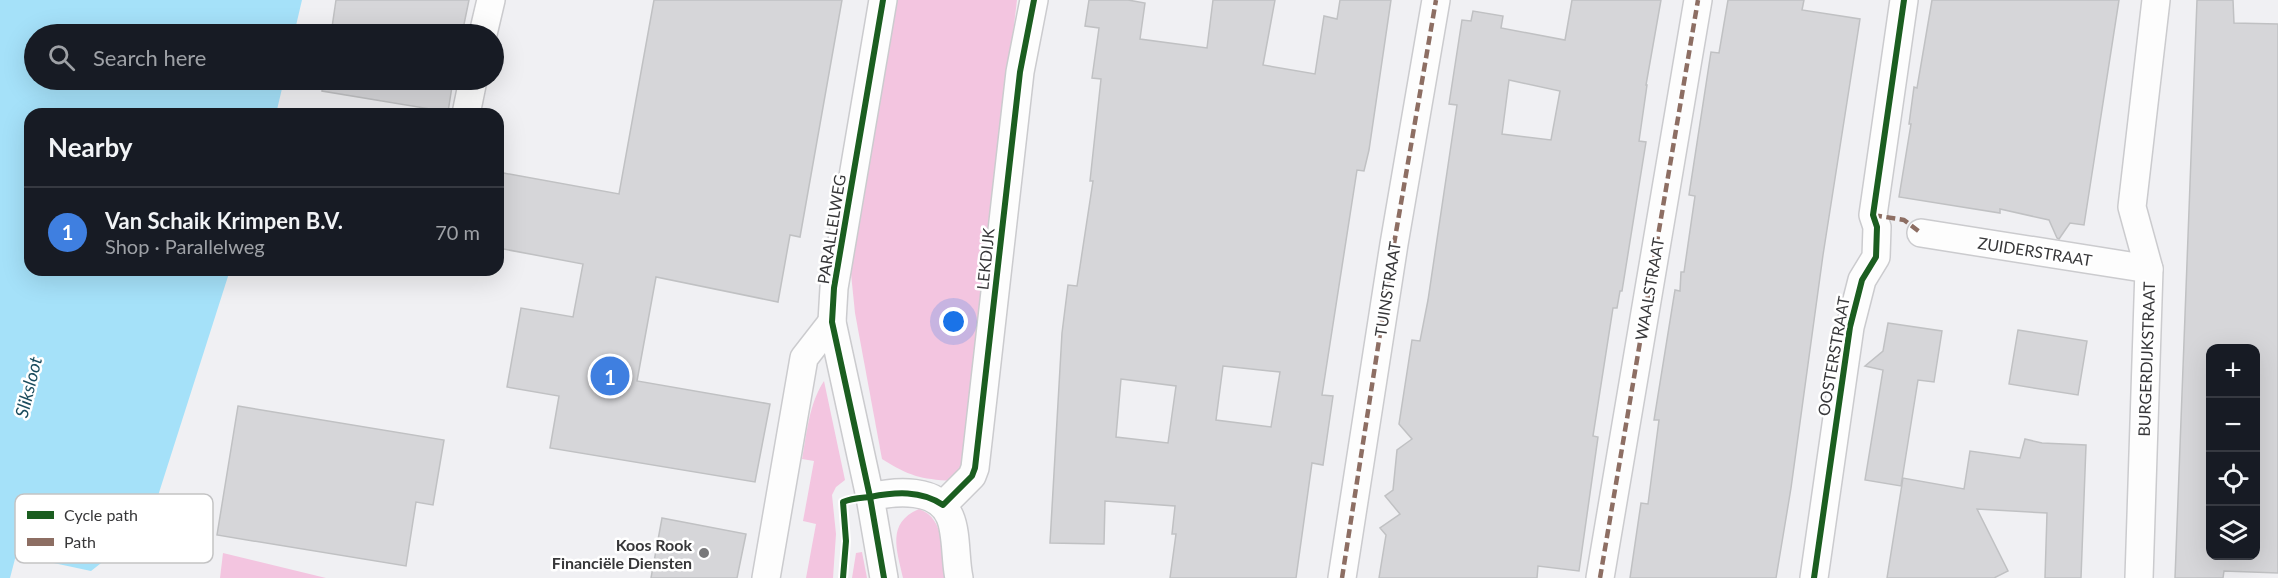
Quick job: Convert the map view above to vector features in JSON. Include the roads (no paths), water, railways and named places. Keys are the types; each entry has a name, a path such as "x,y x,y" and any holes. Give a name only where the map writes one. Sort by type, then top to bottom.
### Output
{"street":[{"path":"485,24 491,0"},
{"name":"PARALLELWEG","path":"883,0 834,288 832,322 870,497 884,578"},
{"name":"LEKDIJK","path":"943,505 972,476 975,468 1020,72 1034,0"},
{"name":"TUINSTRAAT","path":"1342,578 1394,244 1436,0"},
{"name":"WAALSTRAAT","path":"1600,578 1698,0"},
{"name":"OOSTERSTRAAT","path":"1814,578 1850,327 1862,280 1876,257 1877,227 1873,214 1904,0"},
{"name":"BURGERDIJKSTRAAT","path":"2139,578 2149,269 2132,207 2156,0"},
{"path":"467,108 471,90"},
{"name":"ZUIDERSTRAAT","path":"1921,233 2149,269"},
{"path":"766,578 804,358 832,322"},
{"path":"870,497 888,493 910,494 932,498 943,505 951,518 959,578"}],"water":[{"name":"Sliksloot","path":"0,0 302,0 296,24 24,24 24,90 282,90 277,108 24,108 24,276 228,276 159,494 15,494 15,559 10,578 0,578"},
{"path":"54,563 101,563 91,571"}],"place":[{"name":"Van Schaik Krimpen B.V.","path":"610,376"},
{"name":"Koos Rook Financiële Diensten","path":"704,553"}]}
